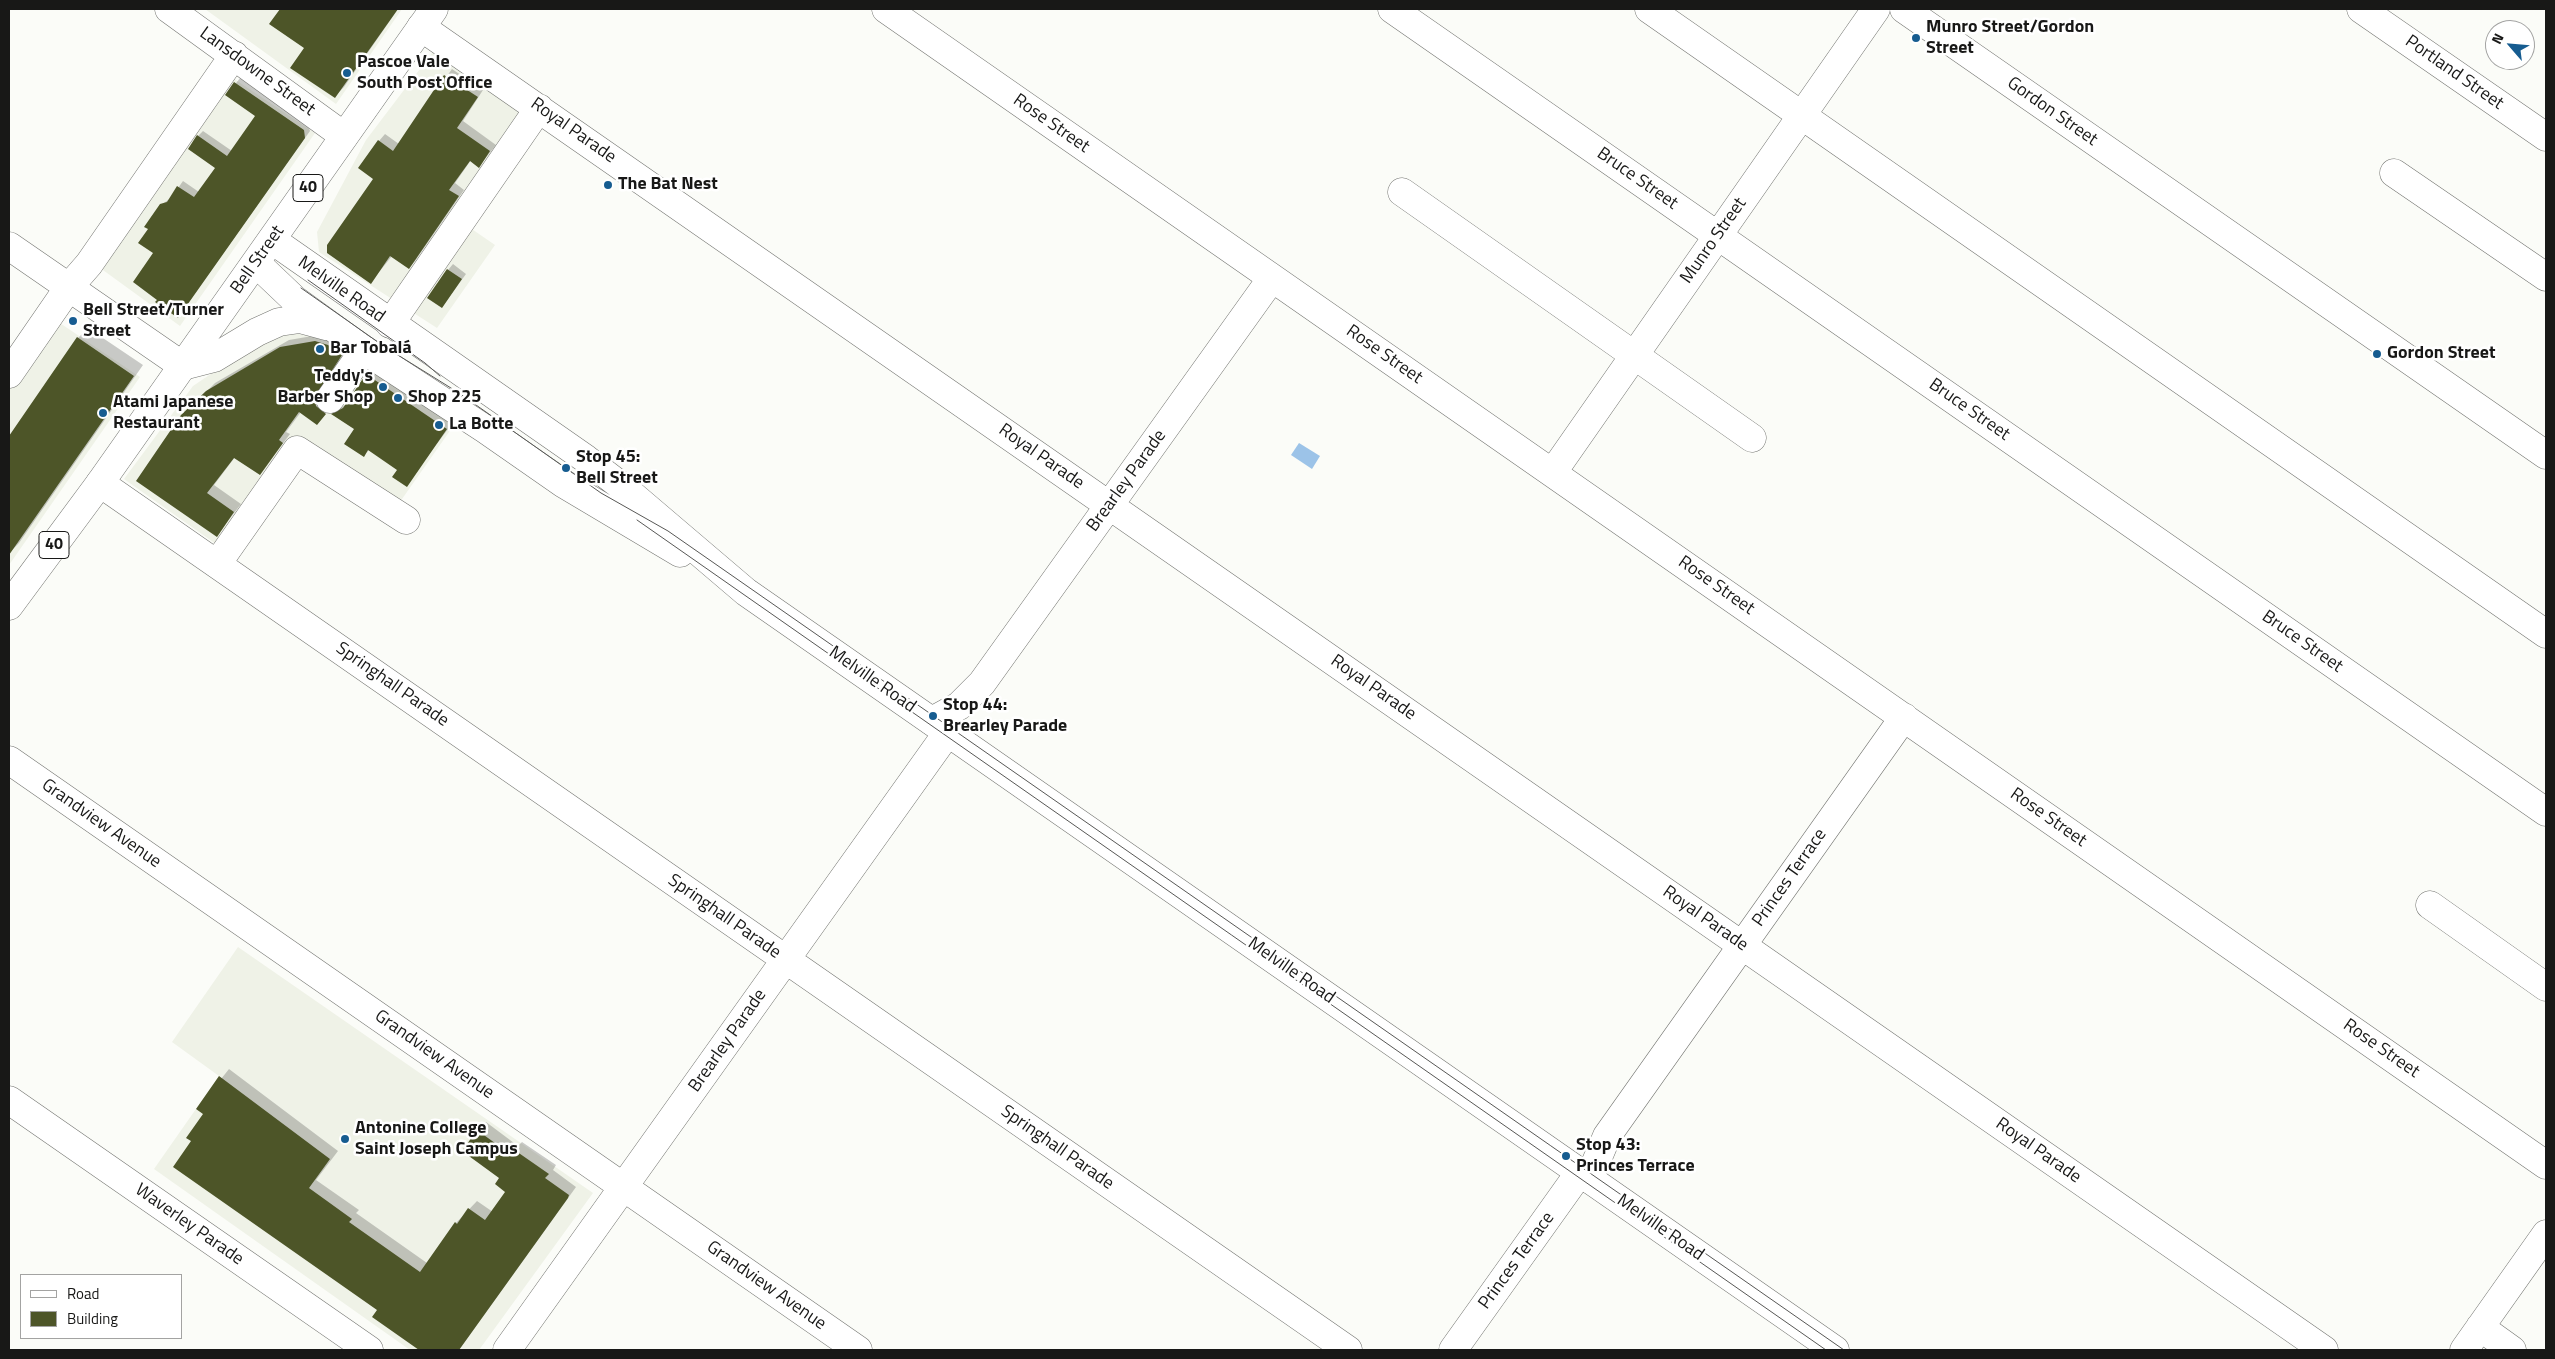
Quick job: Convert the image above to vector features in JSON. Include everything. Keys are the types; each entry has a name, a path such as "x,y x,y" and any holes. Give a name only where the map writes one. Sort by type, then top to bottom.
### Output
{"main road":[{"name":"Lansdowne Street","path":"169,9 273,82 284,93 344,136"},
{"name":"Rose Street","path":"886,9 2546,1164"},
{"name":"Bruce Street","path":"1392,9 2546,812"},
{"path":"1649,9 2546,634"},
{"name":"Munro Street","path":"1552,472 1876,9"},
{"name":"Gordon Street","path":"1904,9 2546,455"},
{"name":"Portland Street","path":"2361,9 2546,137"},
{"name":"Royal Parade","path":"427,18 538,108 1742,945 2316,1348"},
{"name":"Bell Street","path":"12,595 100,483 427,18"},
{"path":"9,374 69,287 90,264 234,54"},
{"path":"390,324 538,108"},
{"path":"2394,173 2546,277"},
{"path":"1402,192 1752,438"},
{"name":"Melville Road","path":"272,240 625,489 689,546 746,592"},
{"path":"9,246 183,366 214,358 257,332 279,322 300,319 335,330"},
{"name":"Melville Road","path":"256,263 296,300 364,350 485,429 564,484 746,592 1835,1350"},
{"name":"Brearley Parade","path":"508,1350 948,732 958,706 982,683 1272,278"},
{"path":"330,399 364,350"},
{"path":"217,564 297,450 406,520"},
{"name":"Springhall Parade","path":"100,483 1348,1350"},
{"name":"Princes Terrace","path":"1453,1350 1904,718"},
{"name":"Grandview Avenue","path":"9,760 858,1350"},
{"path":"2430,905 2546,987"},
{"name":"Waverley Parade","path":"9,1100 369,1350"},
{"path":"2464,1350 2546,1234"},
{"path":"2480,1328 2512,1350"}],"shaded area":[{"path":"205,9 402,9 336,104"},
{"path":"448,32 551,107 466,225 495,245 437,328 319,252 317,232 366,140"},
{"path":"218,68 315,133 180,326 85,257"},
{"path":"45,313 140,377 9,565 9,366"},
{"path":"275,331 322,337 454,425 395,509 306,446 230,554 124,479 193,386"},
{"name":"Antonine College Saint Joseph Campus","path":"238,947 593,1193 479,1350 410,1350 154,1169 219,1076 172,1042"}],"water":[{"path":"1299,443 1320,456 1312,469 1291,455"}],"building":[{"path":"280,9 398,9 335,98 290,68 304,48 269,24"},
{"path":"444,75 478,97 457,128 490,151 479,168 470,161 449,190 459,196 409,269 390,256 371,284 327,253 327,245 373,179 358,168 378,140 393,151"},
{"path":"234,82 304,130 305,138 178,318 155,302 157,300 133,282 153,253 138,243 148,229 144,227 160,204 167,202 177,186 194,197 215,168 188,149 197,135 227,156 255,116 225,95"},
{"path":"447,269 462,279 442,308 427,298"},
{"path":"77,337 134,376 9,555 9,436"},
{"path":"315,341 328,345 342,355 315,397 316,406 326,414 317,425 299,412 279,440 283,443 260,475 234,458 207,493 234,512 217,537 136,481 181,415 206,391 280,347"},
{"path":"366,374 447,429 407,487 392,477 397,470 368,450 364,457 344,444 354,429 331,414 343,408"},
{"path":"219,1076 330,1159 309,1188 352,1219 349,1222 420,1272 455,1222 457,1224 468,1208 485,1220 505,1192 495,1184 499,1178 462,1151 477,1130 510,1154 513,1149 549,1174 545,1178 569,1195 568,1198 459,1350 419,1350 372,1317 377,1310 173,1167 191,1141 186,1138 203,1114 196,1109"}],"tram line":[{"path":"308,280 425,363 440,376"},
{"path":"301,288 385,347 459,393 601,493 668,531 1844,1350"},
{"path":"637,520 1826,1350"}],"place":[{"name":"Munro Street/Gordon Street","path":"1916,38"},
{"name":"Pascoe Vale South Post Office","path":"347,73"},
{"name":"The Bat Nest","path":"608,185"},
{"name":"Bell Street/Turner Street","path":"73,321"},
{"name":"Bar Tobalá","path":"320,349"},
{"name":"Gordon Street","path":"2377,354"},
{"name":"Teddy's Barber Shop","path":"383,387"},
{"name":"Shop 225","path":"398,398"},
{"name":"Atami Japanese Restaurant","path":"103,413"},
{"name":"La Botte","path":"439,425"},
{"name":"Stop 45: Bell Street","path":"566,468"},
{"name":"Stop 44: Brearley Parade","path":"933,716"},
{"name":"Antonine College Saint Joseph Campus","path":"345,1139"},
{"name":"Stop 43: Princes Terrace","path":"1566,1156"}]}
